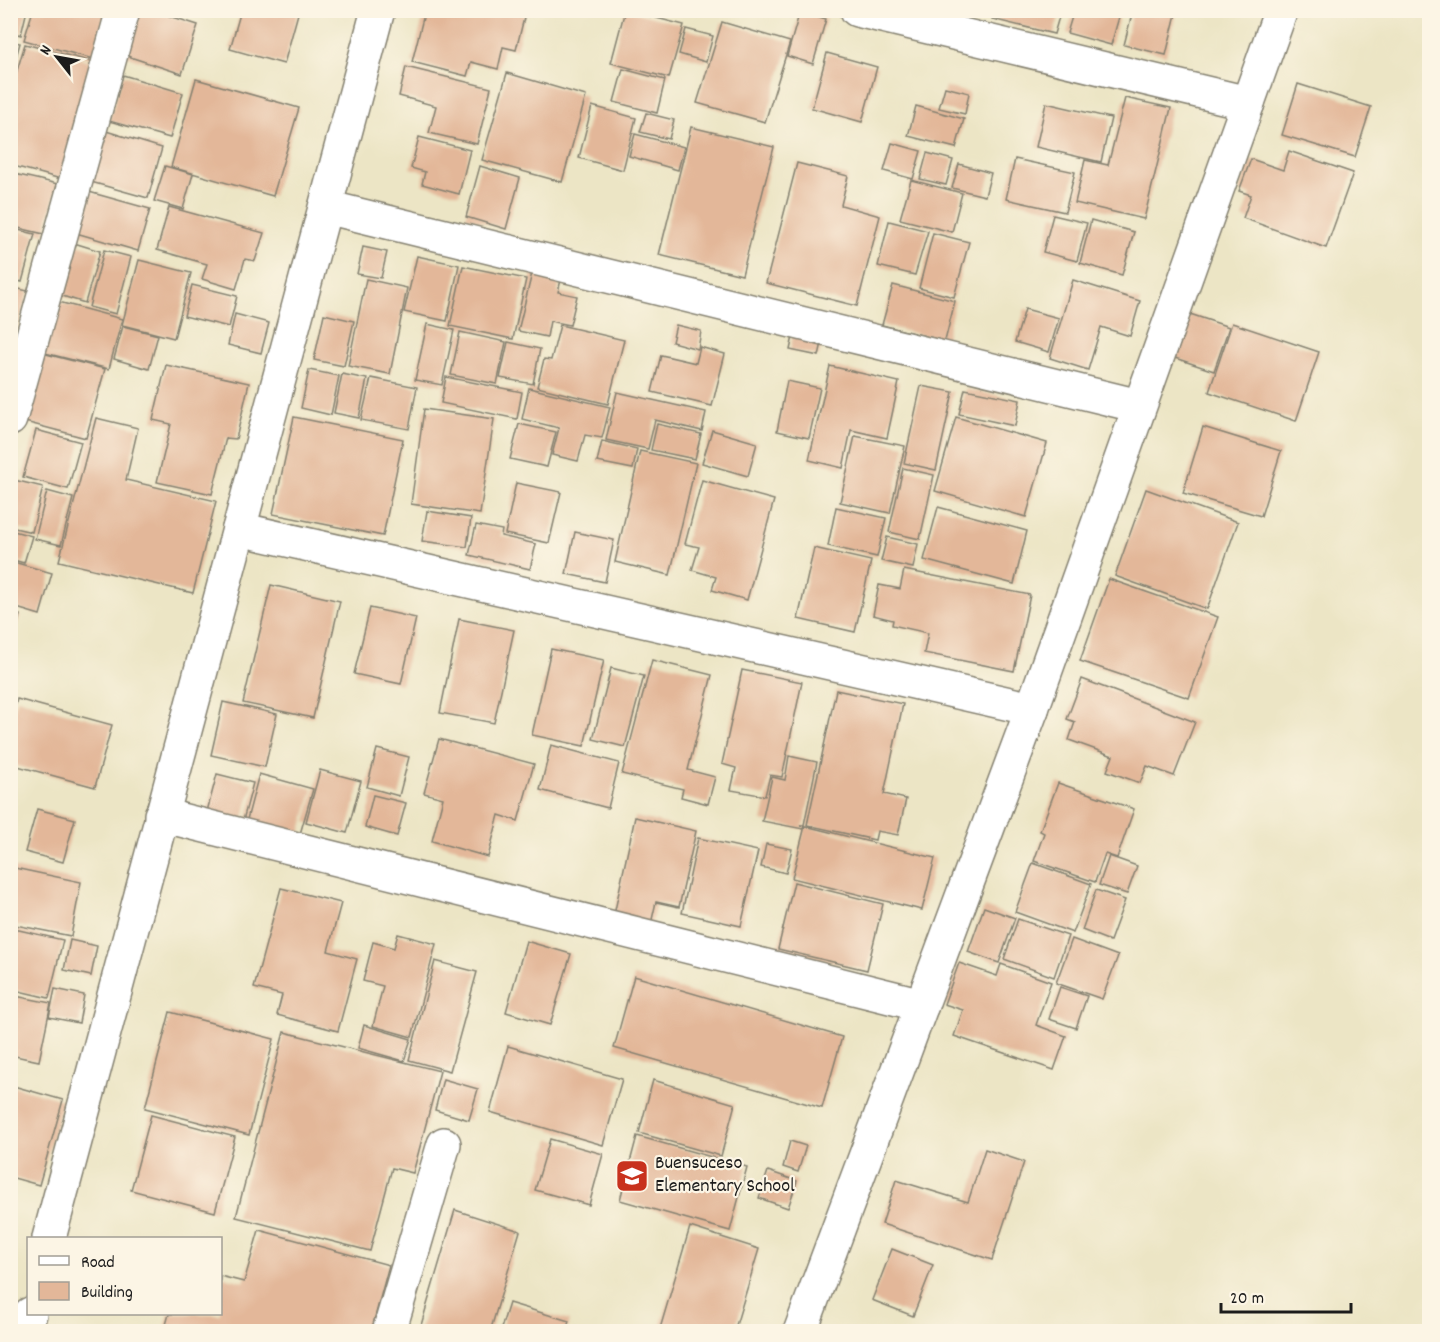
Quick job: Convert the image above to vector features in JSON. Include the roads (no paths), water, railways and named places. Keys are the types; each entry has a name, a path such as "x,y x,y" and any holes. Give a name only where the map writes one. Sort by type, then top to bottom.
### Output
{"street":[{"path":"10,419 123,10"},
{"path":"51,1237 161,815 378,10"},
{"path":"857,10 1248,103"},
{"path":"800,1332 1032,709 1281,10"},
{"path":"326,207 1139,406"},
{"path":"239,529 1032,709"},
{"path":"161,815 922,1005"},
{"path":"389,1332 444,1144"},
{"path":"25,1332 30,1315"}],"place":[{"name":"Buensuceso Elementary School","path":"632,1176"}]}
